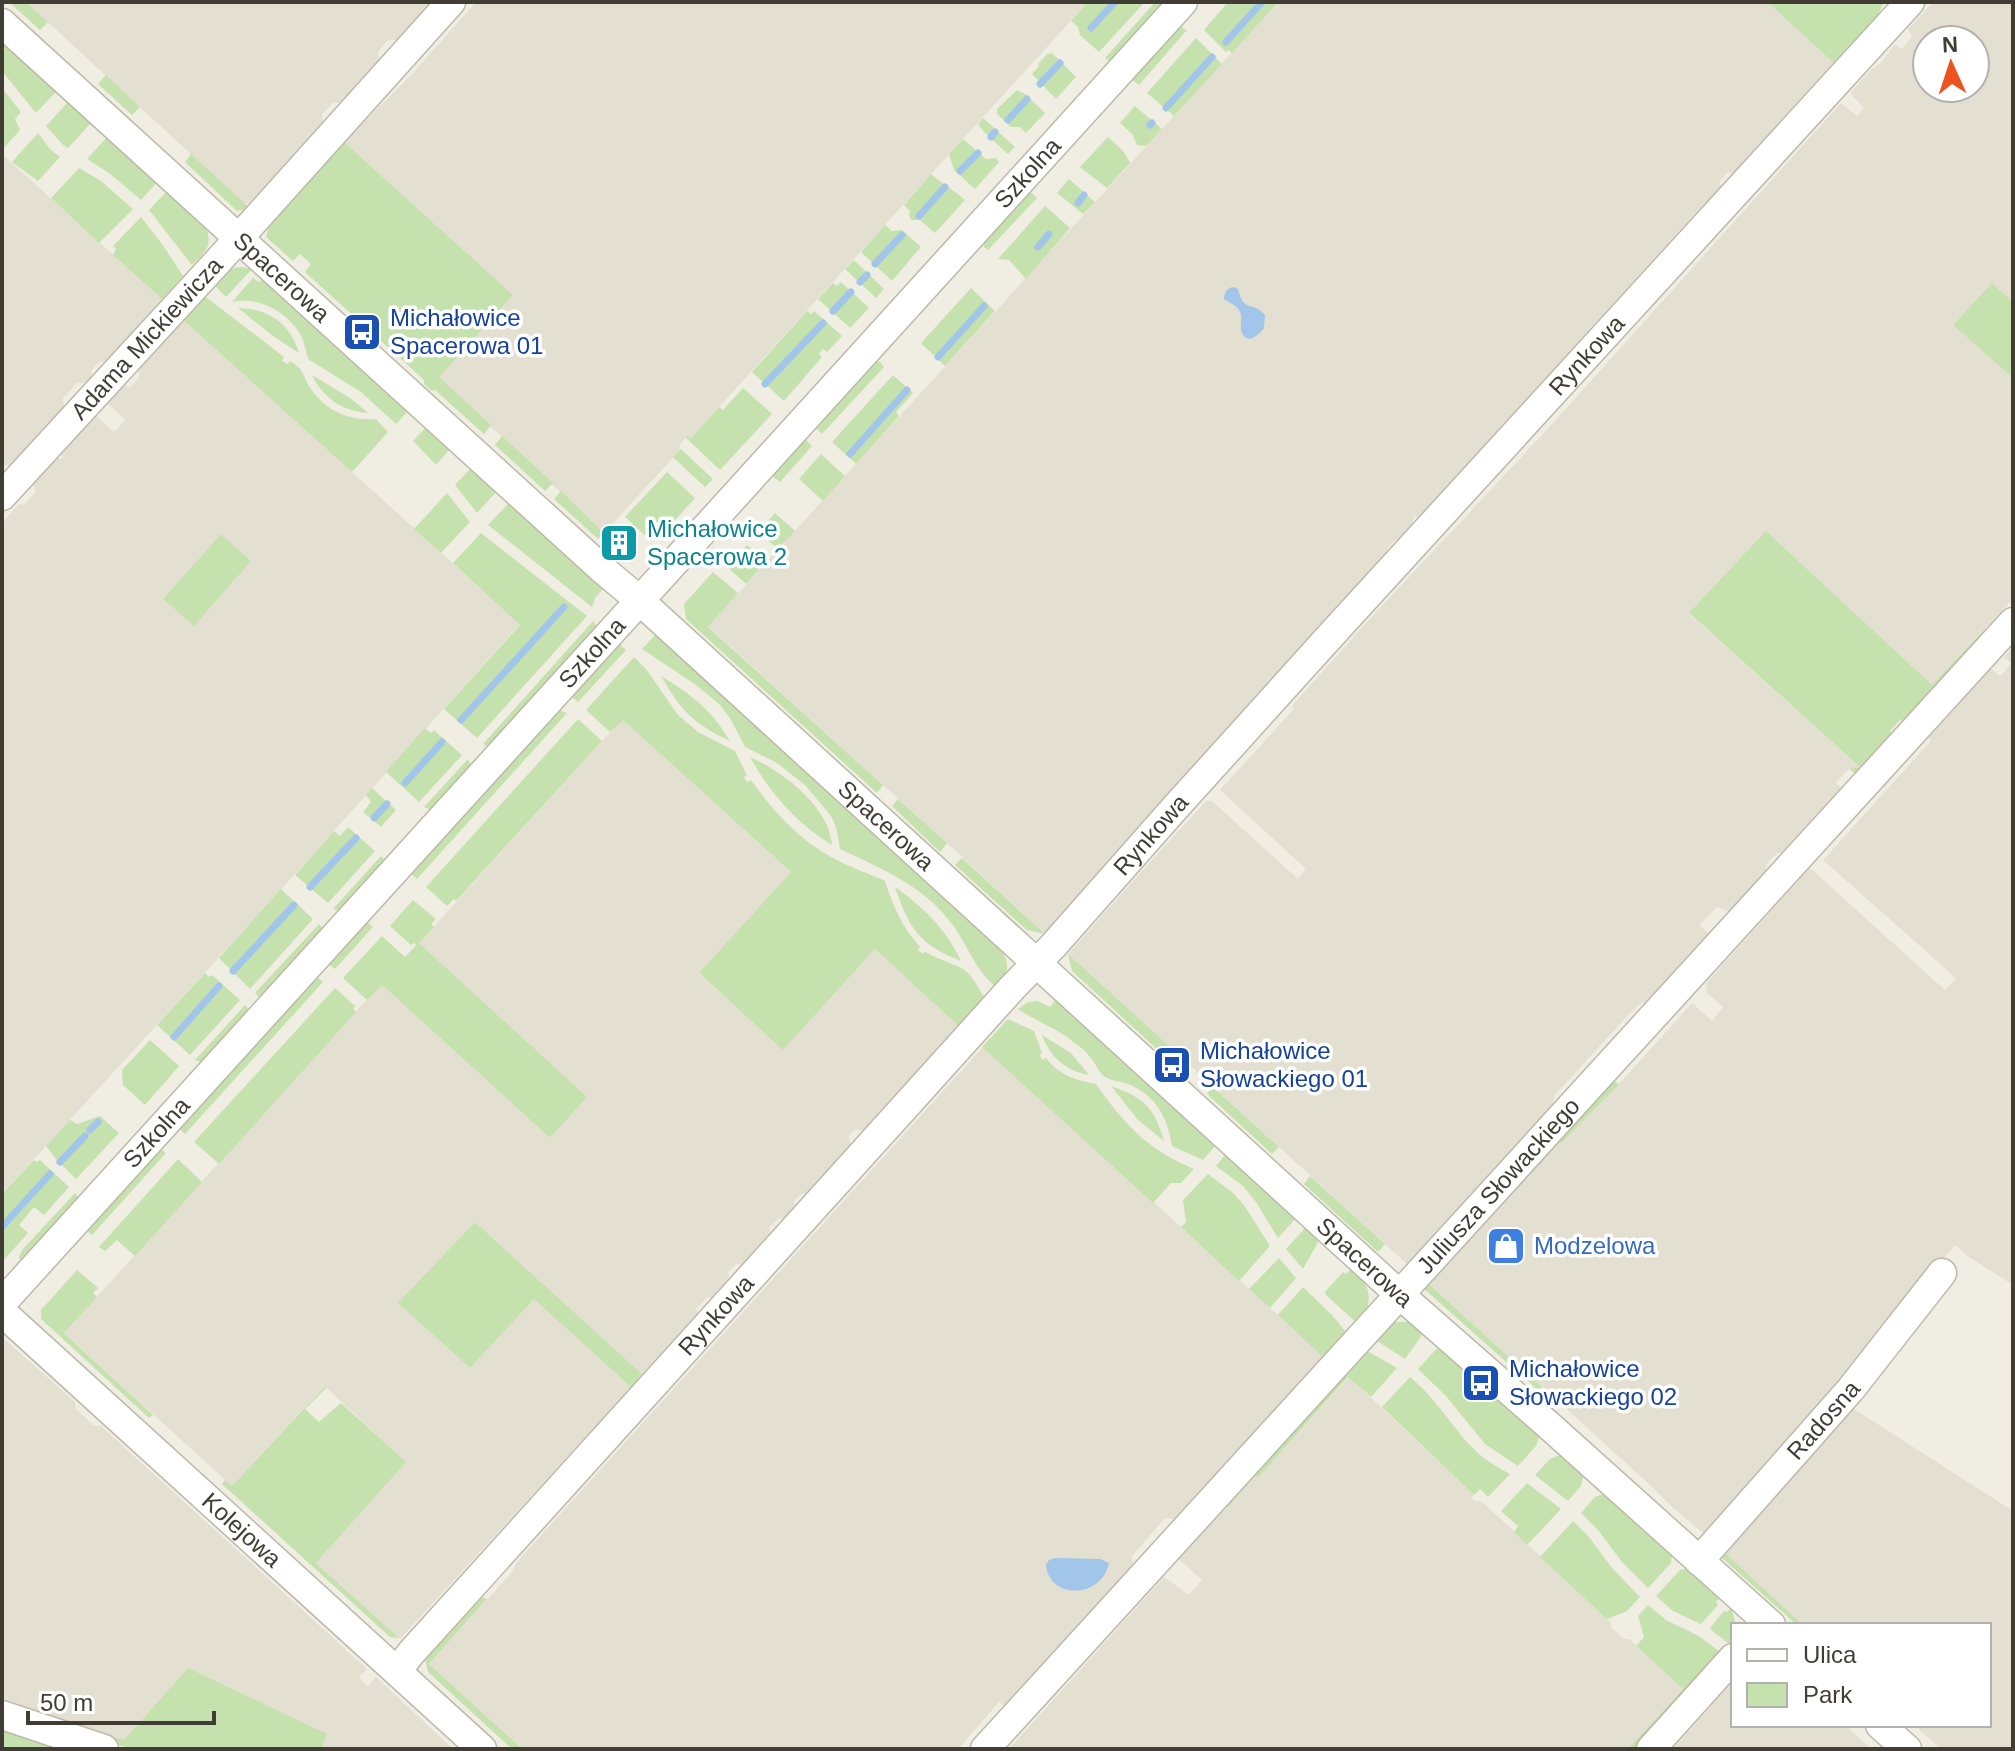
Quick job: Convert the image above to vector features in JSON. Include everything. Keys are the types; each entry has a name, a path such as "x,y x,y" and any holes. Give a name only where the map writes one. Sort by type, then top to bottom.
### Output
{"street":[{"name":"Adama Mickiewicza","path":"2,496 451,2"},
{"name":"Szkolna","path":"2,1303 1183,2"},
{"name":"Rynkowa","path":"397,1671 1322,644 1910,2"},
{"name":"Spacerowa","path":"2,23 1765,1623"},
{"name":"Juliusza Słowackiego","path":"985,1749 2013,622"},
{"name":"Radosna","path":"1699,1561 1851,1389 1942,1273"},
{"name":"Kolejowa","path":"2,1312 482,1749"},
{"path":"1651,1749 1731,1660"},
{"path":"2,1715 104,1749"},
{"path":"1882,1727 1907,1749"}],"shaded area":[{"path":"26,2 433,2 398,41 389,39 378,52 379,61 340,103 333,103 322,114 323,123 245,204"},
{"path":"476,2 1088,2 691,438 688,436 684,440 679,446 681,449 604,533 438,377 512,295 344,142 413,73"},
{"path":"1278,2 1767,2 1835,64 1735,175 1728,172 1719,182 1723,188 1699,209 1418,518 1414,516 1411,531 1402,541 1395,540 1387,549 1387,556 1045,934 708,626"},
{"path":"1933,2 2013,2 2013,302 1992,283 1954,325 2013,378 2013,601 1933,685 1689,614 1861,768 1849,769 1838,780 1836,783 1842,788 1784,854 1777,853 1766,864 1766,872 1730,912 1717,907 1699,925 1709,934 1648,1000 1629,1014 1555,1095 1552,1106 1407,1264 1068,954 1206,801 1212,801 1298,879 1306,869 1220,790 1367,622 1554,422 1841,103 1857,116 1864,108 1850,93 1880,64 1895,44 1902,49 1911,38 1911,104 1991,104 1991,24 1913,24"},
{"path":"2,154 162,299 106,361 99,362 86,383 77,383 63,398 64,407 12,465 2,468"},
{"path":"183,319 520,624 2,1194 2,523 19,504 24,505 35,492 32,484 57,457 63,457 60,453 95,415 114,432 125,420 107,402 123,385 130,388 139,377 139,367"},
{"path":"2013,647 2013,1285 1955,1245 1708,1537 1429,1284 1692,1003 1712,1021 1723,1007 1707,993 1706,983 1810,868 1945,990 1950,985 1956,978 1823,860 1931,741 1929,737 1991,669 2000,676 2005,671 2011,663 2004,657"},
{"path":"622,719 791,872 699,974 783,1049 875,949 960,1026 864,1131 855,1129 848,1137 851,1145 806,1194 801,1194 793,1202 796,1206 784,1219 779,1218 769,1228 770,1234 742,1265 736,1264 712,1298 707,1297 696,1309 698,1313 642,1374 475,1222 399,1303 470,1368 534,1298 631,1387 400,1639 316,1563 405,1462 328,1389 324,1386 232,1486 64,1333 381,984 550,1138 586,1097 419,943"},
{"path":"983,1047 1324,1357 1175,1519 1165,1518 1132,1556 1133,1565 1005,1706 999,1702 958,1749 520,1747 429,1664 512,1572 517,1562"},
{"path":"2,1337 75,1402 76,1409 94,1426 101,1426 367,1669 359,1678 368,1686 376,1677 453,1749 322,1749 327,1734 123,1740 2,1698"},
{"path":"1349,1377 1474,1495 1472,1498 1490,1509 1607,1619 1612,1628 1624,1639 1629,1639 1683,1689 1628,1749 1009,1749 1164,1577 1189,1595 1202,1580 1179,1559 1255,1476 1258,1478"},
{"path":"1851,1407 2013,1511 2013,1749 1941,1749 1916,1727 1991,1727 1991,1623 1801,1623 1721,1550 1823,1438 1838,1426 1839,1420"},
{"path":"1731,1684 1731,1727 1847,1727 1871,1749 1673,1749"}],"green space":[{"path":"9,2 26,2 48,22 40,30"},
{"path":"1088,2 1145,2 1099,52 1080,35 1078,27 1071,21"},
{"path":"1155,2 1163,2 1163,6 1113,61 1105,58"},
{"path":"1228,2 1278,2 1232,53 1226,52 1204,30"},
{"path":"1767,2 1883,4 1878,15 1835,64"},
{"path":"1179,26 1187,30 1139,85 1133,80 1134,76"},
{"path":"2,37 56,87 55,93 36,113 2,71"},
{"path":"1196,38 1222,64 1174,116 1147,93"},
{"path":"1052,53 1076,77 1056,99 1032,74 1047,54"},
{"path":"106,75 140,107 132,115 98,84"},
{"path":"2,88 21,112 15,119 20,130 2,150"},
{"path":"1017,90 1045,113 1026,133 1020,127 1011,127 997,114 997,109"},
{"path":"73,102 92,120 68,148 46,126 67,103"},
{"path":"1135,106 1162,129 1146,146 1137,145 1133,135 1120,123"},
{"path":"983,118 1015,147 1008,154 978,124"},
{"path":"38,133 60,157 38,181 12,162"},
{"path":"107,137 159,180 141,200 87,159"},
{"path":"1108,137 1124,152 1130,163 1107,188 1080,167"},
{"path":"963,139 986,159 996,158 999,162 975,189 954,170 949,154"},
{"path":"344,142 513,295 439,377 491,425 484,434 435,390 424,384 424,380 305,272 311,264 300,254 293,261 266,237 269,225"},
{"path":"191,154 250,208 237,211 185,162"},
{"path":"79,168 101,181 133,209 99,243 51,198"},
{"path":"931,174 965,200 935,233 920,220 911,220 910,211 904,205"},
{"path":"1069,179 1095,202 1083,214 1057,193"},
{"path":"169,189 204,223 207,231 207,247 192,265 149,210"},
{"path":"1028,192 1037,198 988,250 983,242"},
{"path":"1045,206 1070,228 1026,279 1009,260 998,259"},
{"path":"141,217 183,276 162,299 113,255 116,249 113,246"},
{"path":"885,225 892,231 902,230 921,247 892,281 861,252"},
{"path":"854,260 884,289 876,298 845,269"},
{"path":"242,267 252,269 226,297 211,282 225,271"},
{"path":"265,276 406,406 407,412 396,424 361,392 308,359 300,334 279,312 261,303 232,302 253,278 259,282"},
{"path":"841,282 869,308 850,328 818,299 833,283 837,286"},
{"path":"1992,283 2013,302 2013,378 1953,325"},
{"path":"971,288 995,311 945,366 921,343"},
{"path":"201,293 284,357 282,361 288,364 290,361 298,367 315,394 329,408 346,416 376,419 388,432 352,472 179,316"},
{"path":"238,308 259,311 277,320 290,334 299,353 273,336"},
{"path":"807,311 811,314 814,311 842,336 827,352 823,349 819,354 822,357 784,401 752,372"},
{"path":"875,361 884,367 822,434 817,429 818,425"},
{"path":"312,375 350,398 368,413 334,402"},
{"path":"893,375 913,393 896,412 899,416 856,464 832,442"},
{"path":"743,388 772,414 720,470 686,438 691,438 719,407 723,410"},
{"path":"425,428 430,428 450,446 436,465 413,441"},
{"path":"502,436 553,483 545,491 495,445"},
{"path":"806,440 812,446 780,482 773,477 774,472"},
{"path":"681,449 713,479 705,487 673,457"},
{"path":"821,454 845,476 823,501 799,479"},
{"path":"474,468 498,490 477,513 455,485"},
{"path":"667,472 695,498 668,528 656,529 648,538 625,517"},
{"path":"561,491 604,533 598,539 554,499"},
{"path":"447,493 470,522 441,553 414,529"},
{"path":"511,501 604,588 592,607 488,525"},
{"path":"775,513 795,531 778,549 759,532"},
{"path":"1766,531 1932,685 1984,630 1986,632 1909,722 1900,720 1890,731 1892,734 1856,774 1849,769 1860,767 1689,613"},
{"path":"481,533 587,616 477,738 444,709 520,625 453,563"},
{"path":"221,534 251,561 194,626 163,599"},
{"path":"747,545 766,562 746,584 727,567"},
{"path":"713,572 738,593 708,627 883,785 877,793 686,619 684,604"},
{"path":"593,621 597,627 490,745 483,744"},
{"path":"655,635 1001,949 1007,970 998,990 978,967 941,910 901,879 840,849 831,816 805,785 777,763 745,747 719,704 642,649"},
{"path":"617,642 626,650 578,702 571,693"},
{"path":"634,657 678,715 698,732 735,751 747,775 744,777 747,782 751,780 798,833 820,851 885,881 899,916 920,947 918,950 960,967 971,976 988,1001 962,1029 875,949 783,1050 699,973 791,872 623,720 610,732 586,710"},
{"path":"661,676 700,704 730,741 707,729 690,715 675,699"},
{"path":"558,710 567,713 417,879 411,874 412,871"},
{"path":"578,719 602,741 456,901 454,899 447,906 426,887"},
{"path":"425,728 431,733 434,730 462,755 419,802 386,772"},
{"path":"750,757 790,781 802,792 823,817 832,845 785,807"},
{"path":"468,759 471,765 431,810 424,807"},
{"path":"372,788 396,810 381,827 363,812 371,802 366,795"},
{"path":"898,799 947,843 940,852 892,806"},
{"path":"348,827 375,851 328,903 295,875 334,831 340,836"},
{"path":"381,856 383,863 340,911 333,909"},
{"path":"962,858 1045,934 1027,930 955,865"},
{"path":"895,887 933,920 961,961 935,949 918,934 905,914"},
{"path":"281,889 313,919 250,989 219,958"},
{"path":"413,900 436,919 431,924 434,927 419,943 587,1097 550,1138 382,985 367,1000 343,978 382,936 405,957 416,945 411,945 390,926"},
{"path":"367,922 373,927 335,969 329,961"},
{"path":"319,924 323,929 259,997 255,993"},
{"path":"1068,954 1191,1066 1184,1074 1072,971"},
{"path":"205,973 209,977 212,975 240,1000 190,1055 157,1025"},
{"path":"317,977 323,982 185,1134 178,1127"},
{"path":"335,988 355,1006 353,1009 356,1012 219,1164 194,1142"},
{"path":"1037,1001 1050,1007 1055,1001 1064,1005 1216,1145 1203,1160 1172,1146 1164,1117 1146,1095 1128,1084 1105,1077 1080,1047 1018,1009 1028,1002"},
{"path":"245,1005 249,1010 201,1062 195,1060"},
{"path":"1008,1019 1034,1031 1043,1060 1046,1058 1068,1076 1096,1084 1138,1134 1163,1153 1194,1169 1181,1183 1171,1183 1153,1203 982,1047"},
{"path":"1042,1035 1071,1053 1089,1075 1060,1062 1049,1050"},
{"path":"150,1040 179,1066 145,1105 123,1085 122,1070"},
{"path":"1610,1079 1619,1084 1517,1189 1512,1185"},
{"path":"1111,1086 1146,1105 1164,1141 1138,1120"},
{"path":"1213,1087 1279,1147 1272,1154 1207,1094"},
{"path":"100,1116 119,1133 76,1179 46,1146 70,1120 77,1124"},
{"path":"160,1149 166,1153 92,1235 87,1231 87,1227"},
{"path":"1226,1154 1296,1218 1278,1238 1243,1186 1216,1166"},
{"path":"178,1159 202,1182 135,1256 117,1240 105,1251 99,1247"},
{"path":"34,1160 40,1160 69,1187 44,1215 34,1207 19,1225 28,1233 2,1262 2,1194"},
{"path":"1208,1174 1244,1205 1270,1246 1239,1281 1181,1227 1186,1222 1183,1200"},
{"path":"1310,1176 1385,1244 1378,1252 1304,1184"},
{"path":"75,1193 79,1198 21,1264 19,1257 22,1250"},
{"path":"475,1222 642,1374 631,1387 534,1299 470,1368 398,1303"},
{"path":"1306,1227 1318,1238 1303,1269 1286,1249"},
{"path":"1467,1235 1471,1239 1429,1284 1542,1387 1539,1391 1423,1288"},
{"path":"1279,1258 1296,1278 1270,1308 1249,1289"},
{"path":"1351,1269 1364,1282 1369,1295 1360,1326 1325,1292 1343,1272 1346,1274"},
{"path":"77,1270 98,1288 93,1293 97,1297 64,1333 153,1415 149,1418 41,1319 41,1310"},
{"path":"1303,1287 1349,1336 1323,1357 1278,1315"},
{"path":"1411,1322 1425,1331 1405,1359 1371,1337 1382,1326"},
{"path":"1440,1345 1540,1434 1536,1446 1518,1466 1485,1444 1446,1396 1418,1369"},
{"path":"1362,1348 1397,1368 1371,1397 1348,1377 1258,1478 1255,1476 1228,1507 1223,1503"},
{"path":"1410,1377 1478,1453 1510,1474 1488,1497 1480,1489 1474,1495 1382,1407"},
{"path":"325,1386 305,1409 319,1422 341,1403 406,1462 316,1563 399,1638 390,1637 222,1484 225,1480 232,1486"},
{"path":"1562,1454 1584,1474 1581,1486 1568,1501 1535,1475 1550,1459"},
{"path":"1527,1483 1561,1509 1527,1545 1514,1532 1518,1526 1501,1511"},
{"path":"1606,1493 1672,1553 1671,1563 1648,1588 1581,1513 1595,1497"},
{"path":"1573,1521 1640,1597 1627,1611 1607,1619 1540,1557"},
{"path":"1725,1553 1801,1623 1795,1623 1721,1557"},
{"path":"1689,1568 1721,1597 1701,1624 1673,1611 1656,1596 1680,1570"},
{"path":"481,1597 487,1599 429,1664 520,1747 526,1747 512,1749 428,1672 425,1659"},
{"path":"1648,1605 1666,1620 1699,1636 1724,1655 1639,1749 1628,1749 1683,1689 1636,1646 1644,1637 1638,1616"},
{"path":"1731,1608 1735,1623 1731,1623 1731,1645 1710,1628 1724,1611"},
{"path":"188,1668 327,1734 322,1749 131,1749 113,1743 113,1737 124,1740"},
{"path":"2,1725 73,1749 2,1749"}],"water":[{"path":"1234,287 1238,289 1243,302 1265,315 1264,328 1250,339 1242,333 1239,310 1224,299 1227,291"},
{"path":"1055,1558 1100,1559 1109,1563 1097,1583 1076,1591 1056,1585 1049,1576 1046,1565"}],"waterway":[{"path":"1091,28 1115,2"},
{"path":"1226,42 1262,2"},
{"path":"1166,108 1212,57"},
{"path":"1040,84 1060,63"},
{"path":"1008,120 1027,99"},
{"path":"991,137 995,132"},
{"path":"960,171 978,153"},
{"path":"919,216 945,187"},
{"path":"1078,203 1084,195"},
{"path":"1038,247 1049,234"},
{"path":"875,264 902,235"},
{"path":"860,282 867,275"},
{"path":"833,311 851,292"},
{"path":"938,357 984,306"},
{"path":"765,384 823,323"},
{"path":"850,454 907,390"},
{"path":"461,720 564,607"},
{"path":"405,783 442,742"},
{"path":"374,818 387,804"},
{"path":"310,887 356,838"},
{"path":"233,971 294,905"},
{"path":"174,1037 219,986"},
{"path":"90,1130 98,1122"},
{"path":"60,1162 85,1136"},
{"path":"2,1227 50,1174"}],"place":[{"name":"Michałowice Spacerowa 01","path":"362,332"},
{"name":"Michałowice Spacerowa 2","path":"619,543"},
{"name":"Michałowice Słowackiego 01","path":"1172,1065"},
{"name":"Modzelowa","path":"1506,1246"},
{"name":"Michałowice Słowackiego 02","path":"1481,1383"}]}
